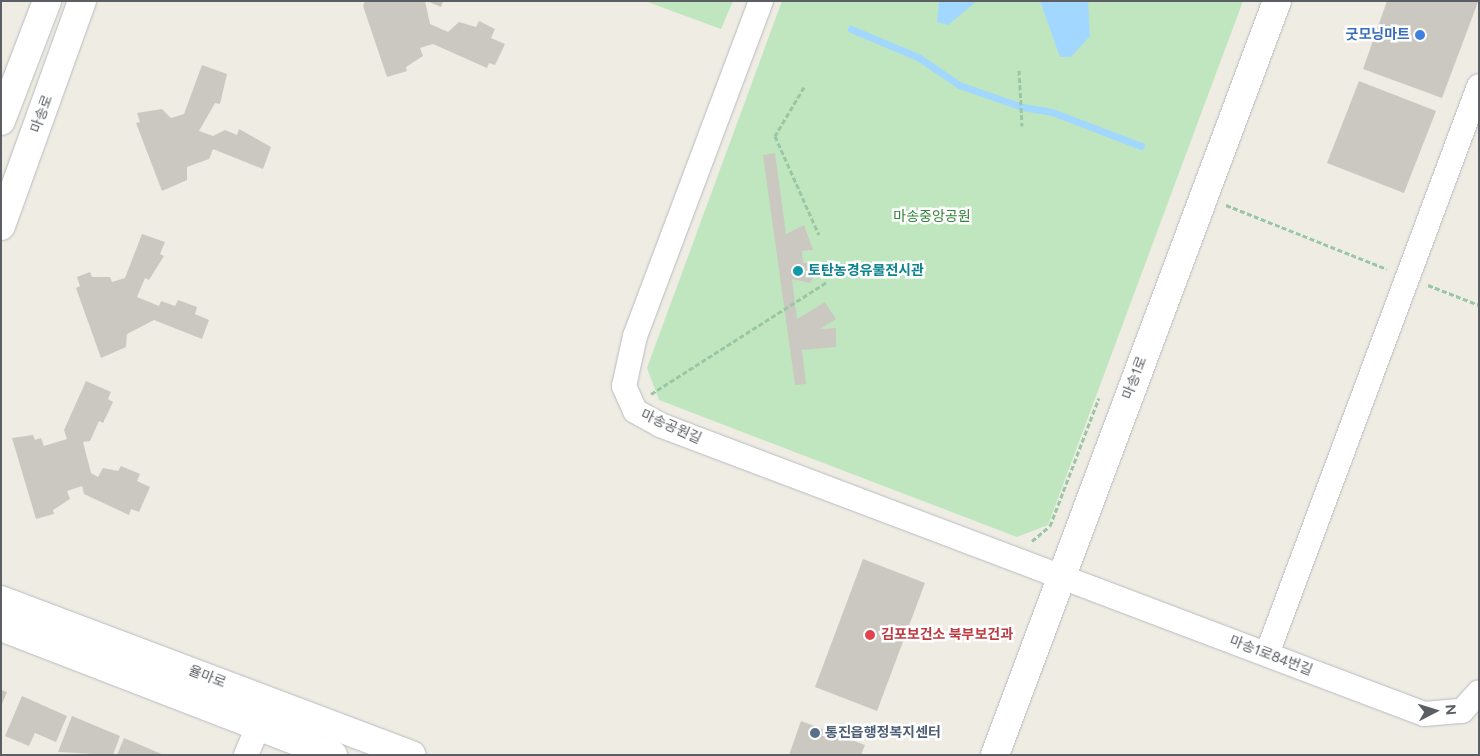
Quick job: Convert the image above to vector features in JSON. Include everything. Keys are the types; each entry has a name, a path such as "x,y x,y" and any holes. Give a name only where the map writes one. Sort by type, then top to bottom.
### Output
{"street":[{"path":"1,121 47,1"},
{"name":"마송로","path":"1,226 82,1"},
{"name":"마송공원길","path":"761,1 634,336 626,369 626,399 635,411 660,425 1059,577"},
{"name":"마송1로","path":"995,755 1059,577 1277,1"},
{"path":"1267,654 1479,86"},
{"name":"마송1로84번길","path":"1059,577 1424,714 1462,711 1479,692"},
{"name":"율마로","path":"1,600 412,755"},
{"name":"율마로","path":"1,627 333,755"},
{"path":"246,755 258,727"}],"path":[{"path":"1019,70 1022,126"},
{"path":"804,87 775,136 819,235"},
{"path":"1204,197 1479,305"},
{"path":"651,394 827,282"},
{"path":"647,387 657,400"},
{"path":"1027,542 1039,539 1050,526 1102,392"}],"green space":[{"path":"645,1 733,1 721,29"},
{"name":"마송중앙공원","path":"782,1 1243,1 1048,525 1017,537 659,400 647,368"}],"water":[{"path":"939,1 977,1 948,25 937,22"},
{"path":"1040,1 1088,1 1090,36 1071,57 1060,57"}],"building":[{"path":"365,1 425,1 430,24 448,32 459,22 476,27 479,21 495,29 491,38 505,44 495,65 489,63 487,68 433,44 420,48 423,56 406,67 407,71 387,77 363,6"},
{"path":"427,1 443,1 441,7"},
{"name":"굿모닝마트","path":"1387,1 1478,2 1442,98 1363,69"},
{"path":"202,65 227,74 220,104 215,103 199,131 213,136 225,130 237,135 239,129 271,147 263,169 213,149 209,159 187,167 187,180 162,191 136,123 140,122 137,113 162,109 171,118 184,114"},
{"path":"1359,81 1436,111 1404,193 1327,163"},
{"name":"토탄농경유물전시관","path":"775,153 786,234 804,225 813,250 802,251 803,263 821,262 810,283 792,279 797,319 825,302 836,319 820,329 836,328 836,347 802,350 806,384 795,385 763,155"},
{"path":"142,234 165,242 160,254 164,256 149,280 145,278 137,297 159,306 161,301 175,306 178,300 197,307 195,314 209,320 202,339 154,320 127,334 126,347 101,358 76,288 80,286 77,277 90,272 92,277 110,277 112,282 125,278"},
{"path":"86,381 111,392 108,399 113,402 103,423 99,421 90,441 83,442 91,473 98,477 103,468 118,471 121,466 140,474 137,481 150,487 139,512 131,509 129,515 84,494 82,486 67,491 70,499 53,510 54,514 36,519 12,438 33,435 35,440 41,438 44,446 67,439 64,430"},
{"name":"김포보건소 북부보건과","path":"863,559 925,583 877,711 815,687"},
{"path":"1,690 7,692 1,706"},
{"path":"22,696 67,716 56,742 35,733 29,746 5,736"},
{"path":"72,716 120,736 113,755 58,752"},
{"name":"통진읍행정복지센터","path":"801,721 865,745 861,755 789,755"},
{"path":"124,738 164,755 117,755"}],"waterway":[{"path":"851,29 918,57 959,85 1022,107 1052,112 1141,146"}],"place":[{"name":"굿모닝마트","path":"1420,35"},
{"name":"토탄농경유물전시관","path":"798,271"},
{"name":"김포보건소 북부보건과","path":"870,635"},
{"name":"통진읍행정복지센터","path":"815,733"}]}
